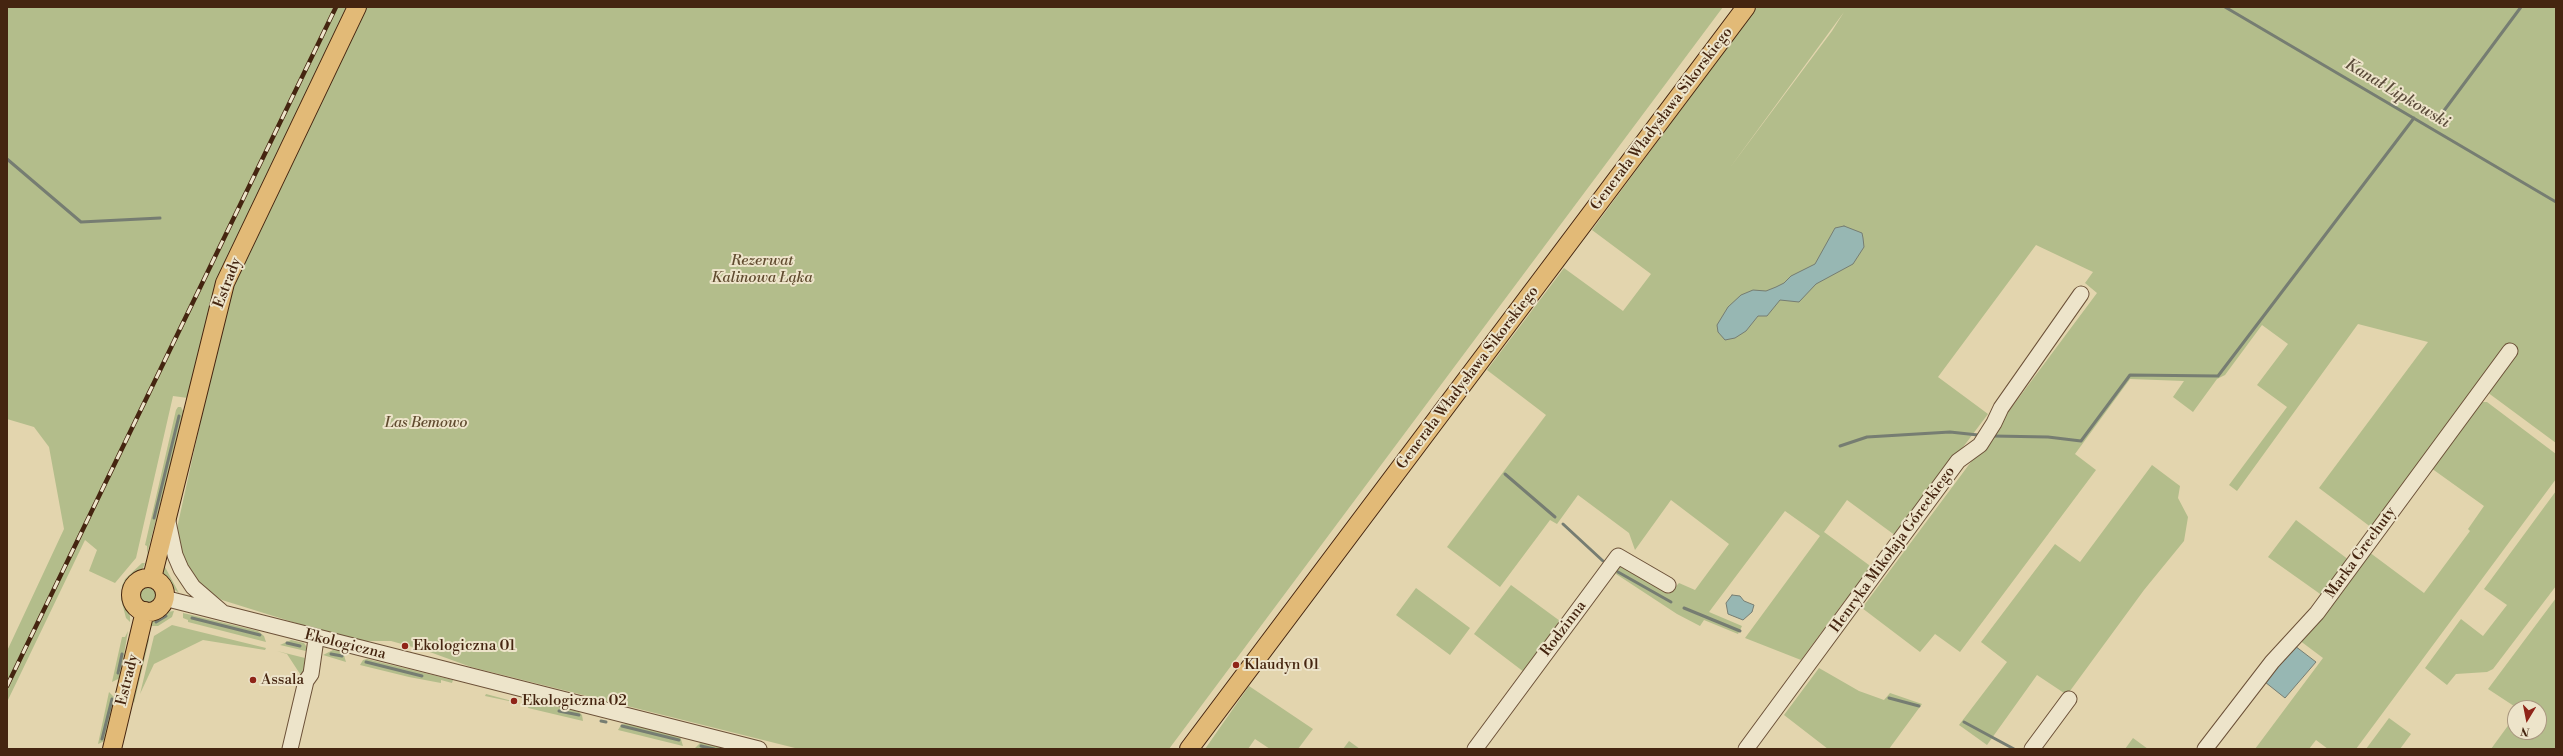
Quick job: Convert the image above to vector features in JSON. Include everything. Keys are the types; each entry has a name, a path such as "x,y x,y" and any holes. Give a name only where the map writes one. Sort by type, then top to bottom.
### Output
{"main road":[{"name":"Estrady","path":"152,578 225,283 357,7"},
{"name":"Generała Władysława Sikorskiego","path":"1189,749 1746,7"},
{"path":"152,578 161,584 164,598 156,609 145,611 134,604 131,591 139,580 152,578"},
{"name":"Estrady","path":"112,749 145,611"}],"street":[{"name":"Henryka Mikołaja Góreckiego","path":"1746,749 1958,461 1980,444 1994,423 2000,408 2081,294"},
{"name":"Marka Grechuty","path":"2205,749 2272,662 2317,613 2510,351"},
{"path":"167,517 174,555 181,569 193,587 224,614"},
{"name":"Rodzinna","path":"1475,749 1618,556 1668,585"},
{"name":"Ekologiczna","path":"164,598 316,639 758,749"},
{"path":"290,749 306,681 311,674 316,639"},
{"path":"2032,749 2069,699"}],"green space":[{"path":"7,7 350,7 216,289 188,398 173,396 136,558 115,583 89,571 97,550 85,540 7,702 7,651 64,529 49,447 34,427 7,419"},
{"name":"Las Bemowo","path":"364,7 1723,7 1169,749 799,749 471,667 427,651 391,641 362,641 315,629 222,600 202,587 187,569 179,552 177,528 231,284"},
{"path":"1757,7 2556,7 2556,443 2487,392 2372,528 2319,488 2428,342 2358,324 2237,491 2229,485 2287,407 2257,385 2288,344 2262,325 2225,375 2217,379 2193,412 2173,397 2184,381 2130,379 2075,454 2096,470 1960,652 1935,634 1920,652 1862,608 2097,293 2085,283 2093,272 2036,245 1938,377 1988,414 1896,536 1847,500 1824,532 1873,568 1849,601 1846,599 1801,660 1745,638 1820,536 1785,511 1709,612 1742,626 1738,634 1704,620 1700,626 1677,614 1613,572 1620,565 1669,594 1679,583 1695,590 1729,544 1671,500 1635,550 1629,533 1578,495 1557,524 1550,520 1500,587 1447,547 1546,415 1487,370 1564,268 1623,311 1651,274 1592,230","holes":["1844,12 1832,31 1729,169"]},
{"path":"2479,402 2487,402 2556,454 2556,479 2356,749 2328,749 2316,740 2309,749 2255,749 2323,658 2299,640 2369,552 2424,593 2470,531 2468,529 2484,506 2431,468"},
{"path":"178,407 181,407 184,413 147,554 147,546 145,545 176,410"},
{"path":"2152,465 2180,486 2178,498 2188,517 2184,541 2144,590 2067,695 2037,675 1987,745 1959,725 2007,662 1981,642 2055,544 2080,562"},
{"path":"2556,491 2556,586 2493,669 2487,672 2456,674 2447,685 2425,668 2461,619 2483,636 2507,605 2484,589"},
{"path":"2296,520 2349,560 2323,596 2268,557"},
{"path":"142,563 145,563 143,568 129,578 124,587 123,599 130,616 130,622 126,618 121,599 122,586 125,579"},
{"path":"163,567 165,567 179,593 171,587 163,573"},
{"path":"144,584 152,584 158,590 158,598 152,604 144,604 138,598 138,590"},
{"path":"1511,585 1560,621 1524,672 1474,634"},
{"path":"1416,588 1470,628 1450,655 1396,615"},
{"path":"2556,598 2556,749 2491,749 2507,727 2507,740 2547,740 2547,700 2507,700 2507,701 2488,689"},
{"path":"174,611 172,617 158,626 148,626 156,617 167,612"},
{"path":"183,613 258,631 264,636 266,642 188,622 188,620 183,618"},
{"path":"172,625 266,648 265,650 203,640 154,664 140,694 154,636"},
{"path":"128,631 120,678 112,682 122,637 125,637"},
{"path":"148,635 149,640 134,703 131,699"},
{"path":"291,640 304,643 310,652 280,645"},
{"path":"333,650 343,652 346,662 323,655"},
{"path":"277,651 305,658 304,672 300,674 287,654"},
{"path":"367,659 453,680 452,683 441,680 441,683 360,665 363,660"},
{"path":"1819,668 1859,691 1884,700 1890,693 1922,704 1889,749 1828,749 1784,715"},
{"path":"1249,686 1313,729 1298,749 1270,749 1255,739 1248,749 1205,749"},
{"path":"109,692 115,698 105,741 98,744"},
{"path":"486,694 523,704 485,696"},
{"path":"529,704 555,705 577,710 582,715 583,721 528,708"},
{"path":"2389,718 2411,734 2400,749 2366,749"},
{"path":"627,723 680,736 683,746 618,730 621,725"},
{"path":"2133,738 2148,749 2125,749"},
{"path":"702,741 731,749 695,748"},
{"path":"1349,741 1360,749 1343,749"}],"water":[{"path":"1844,226 1862,233 1864,247 1853,264 1816,284 1799,302 1780,300 1767,316 1758,316 1746,331 1735,338 1725,340 1718,332 1717,325 1728,307 1741,295 1753,290 1766,291 1776,287 1784,283 1791,276 1815,264 1835,228"},
{"path":"1732,595 1740,596 1744,601 1754,605 1752,612 1743,620 1728,614 1726,603"},
{"path":"2295,646 2316,662 2285,698 2265,682"}],"waterway":[{"name":"Kanał Lipkowski","path":"2225,7 2556,202"},
{"path":"2440,116 2521,7"},
{"path":"1993,436 2048,437 2081,441 2130,375 2218,376 2414,118"},
{"path":"7,159 81,222 160,218"},
{"path":"154,518 179,416"},
{"path":"1840,446 1867,437 1950,432 1978,435"},
{"path":"1505,474 1555,517"},
{"path":"1563,524 1603,561"},
{"path":"1618,572 1671,602"},
{"path":"1684,608 1740,631"},
{"path":"156,622 166,616"},
{"path":"192,618 260,635"},
{"path":"287,643 300,646"},
{"path":"118,673 122,654"},
{"path":"331,654 342,656"},
{"path":"366,662 422,676"},
{"path":"1889,698 1919,706"},
{"path":"102,739 112,699"},
{"path":"559,711 579,715"},
{"path":"601,721 606,722"},
{"path":"1964,722 2014,749"},
{"path":"622,726 679,740"},
{"path":"701,746 714,749"}],"railway":[{"path":"7,686 336,7"}],"place":[{"name":"Ekologiczna 01","path":"405,646"},
{"name":"Klaudyn 01","path":"1236,665"},
{"name":"Assala","path":"253,680"},
{"name":"Ekologiczna 02","path":"514,701"}],"park label":[{"name":"Rezerwat Kalinowa Łąka","path":"762,270"}]}
